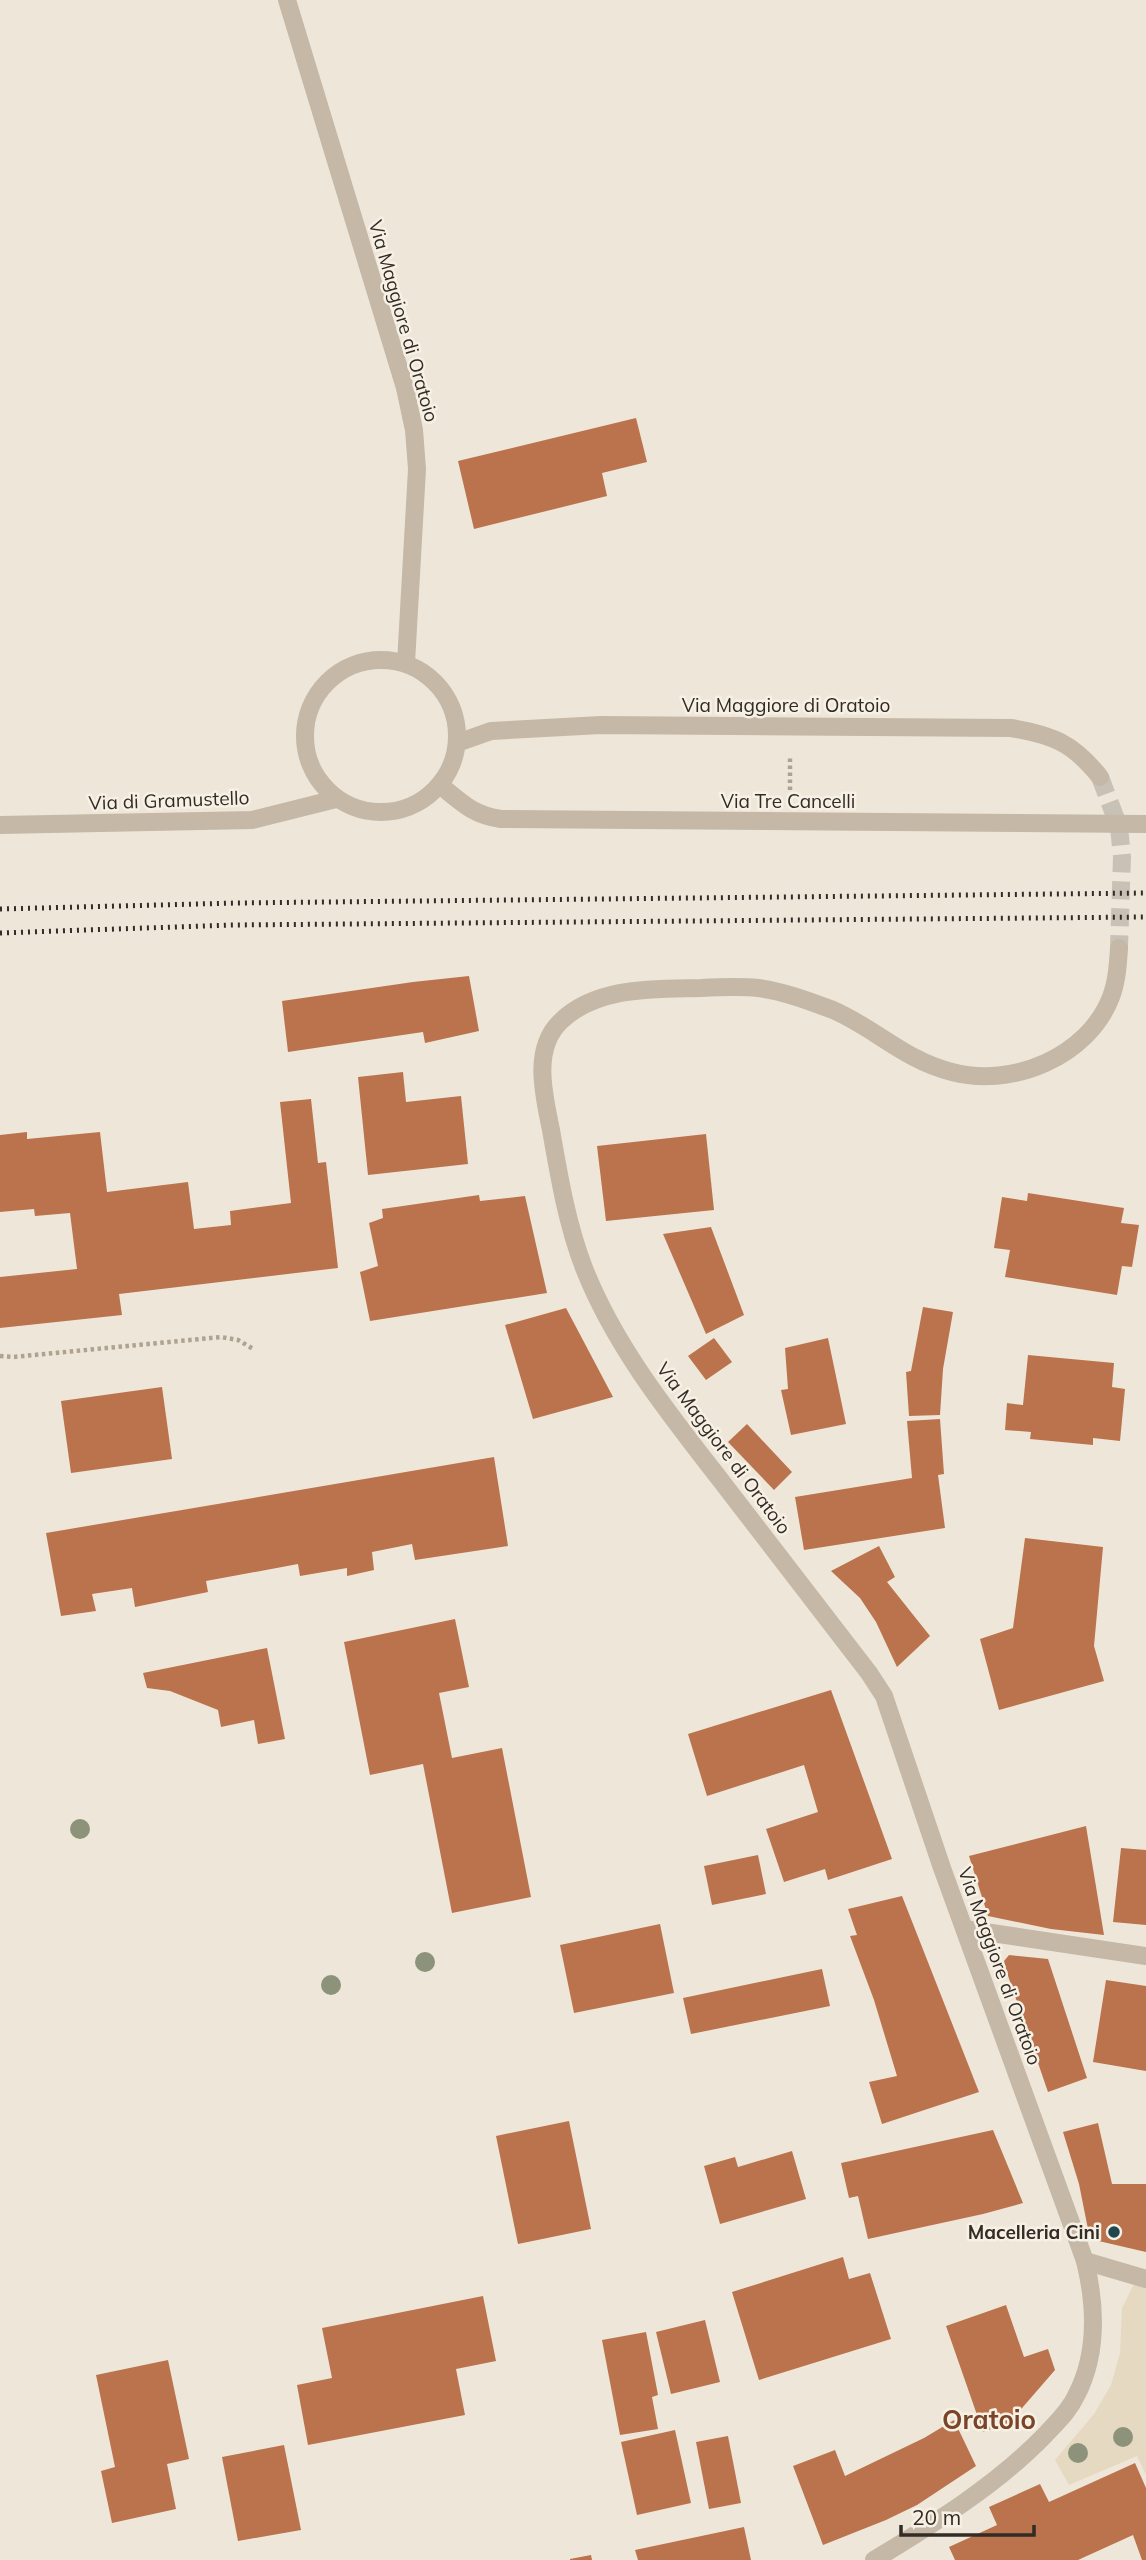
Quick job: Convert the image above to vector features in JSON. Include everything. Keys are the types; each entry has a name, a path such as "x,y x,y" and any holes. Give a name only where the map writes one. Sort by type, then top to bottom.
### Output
{"street":[{"name":"Via Maggiore di Oratoio","path":"287,0 405,388 414,430 417,469 406,663"},
{"path":"381,660 406,663 441,688 452,707 457,743 451,767 440,785 423,800 402,810 380,813 357,809 336,799 320,783 309,763 304,739 307,715 318,692 335,675 357,664 381,660"},
{"name":"Via Maggiore di Oratoio","path":"457,743 491,731 601,725 998,728 1034,732 1058,740 1078,752 1100,777"},
{"name":"Via Tre Cancelli","path":"440,785 472,811 483,817 501,820 1146,824"},
{"name":"Via di Gramustello","path":"0,825 252,820 336,799"},
{"name":"Via Maggiore di Oratoio","path":"874,2560 1002,2476 1073,2403 1092,2347 1093,2301 1085,2260 884,1696 654,1394 595,1291 578,1250 564,1198 544,1091 544,1051 548,1037 567,1015 605,997 660,989 760,988 790,995 836,1012 906,1055 930,1065 972,1076 1012,1074 1031,1070 1057,1057 1077,1043 1098,1020 1112,995 1119,948"},
{"path":"965,1929 1146,1956"},
{"path":"1085,2260 1146,2279"}],"path":[{"path":"789,822 791,726"},
{"path":"0,1356 13,1357 221,1337 238,1340 255,1350"}],"shaded area":[{"path":"1138,2276 1146,2279 1146,2475 1137,2456 1069,2485 1055,2460 1094,2414 1111,2385 1120,2353 1122,2308"}],"building":[{"path":"636,418 647,462 602,473 607,496 474,529 458,461"},
{"path":"469,976 479,1031 425,1043 423,1032 288,1052 282,1001"},
{"path":"403,1072 406,1102 461,1096 468,1164 368,1175 358,1077"},
{"path":"311,1099 318,1163 326,1162 338,1268 119,1294 122,1315 0,1328 0,1277 77,1269 70,1213 35,1216 34,1209 0,1212 0,1135 27,1132 27,1139 100,1132 107,1192 188,1182 194,1229 231,1225 230,1211 291,1203 280,1102"},
{"path":"706,1134 714,1210 606,1221 597,1146"},
{"path":"1028,1193 1124,1208 1121,1223 1139,1225 1132,1267 1122,1266 1117,1295 1005,1277 1010,1250 994,1248 1002,1197 1027,1201"},
{"path":"479,1195 480,1201 525,1196 547,1293 370,1321 360,1272 378,1266 369,1223 383,1218 382,1209"},
{"path":"711,1227 744,1315 706,1334 663,1234"},
{"path":"923,1307 953,1312 943,1369 940,1415 909,1416 906,1372 911,1371"},
{"path":"566,1308 613,1397 533,1419 505,1325"},
{"path":"714,1338 732,1362 706,1380 688,1356"},
{"path":"828,1338 846,1424 791,1435 781,1390 788,1389 785,1348"},
{"path":"1028,1355 1114,1363 1112,1387 1125,1389 1120,1441 1093,1438 1093,1445 1030,1439 1031,1432 1005,1430 1007,1403 1023,1405"},
{"path":"162,1387 172,1459 71,1473 61,1401"},
{"path":"940,1419 944,1474 938,1475 945,1528 804,1550 795,1497 912,1478 907,1421"},
{"path":"747,1424 792,1472 774,1490 728,1442"},
{"path":"494,1457 508,1546 415,1560 412,1544 372,1552 374,1570 347,1576 347,1568 300,1576 298,1564 206,1581 208,1592 135,1607 132,1588 92,1594 96,1611 61,1616 46,1533"},
{"path":"1025,1538 1103,1547 1094,1646 1104,1681 999,1710 980,1639 1013,1628"},
{"path":"879,1546 895,1577 887,1582 930,1636 897,1667 876,1622 860,1598 831,1571"},
{"path":"455,1619 469,1687 439,1693 452,1758 502,1748 531,1897 452,1913 423,1764 370,1775 344,1642"},
{"path":"267,1648 285,1739 258,1744 254,1720 221,1727 218,1710 170,1691 147,1688 143,1673"},
{"path":"831,1690 892,1859 828,1880 825,1869 784,1882 766,1829 818,1812 804,1765 707,1796 688,1734"},
{"path":"1086,1826 1104,1935 1051,1929 988,1916 969,1856"},
{"path":"1121,1848 1146,1850 1146,1925 1113,1922"},
{"path":"758,1855 766,1894 712,1905 704,1866"},
{"path":"902,1896 979,2092 882,2124 869,2082 897,2076 874,2000 850,1936 857,1935 848,1909"},
{"path":"660,1924 674,1993 574,2013 560,1945"},
{"path":"1009,1955 1048,1959 1087,2078 1048,2092 1006,1970 1004,1961"},
{"path":"822,1969 830,2006 691,2034 683,1998"},
{"path":"1106,1980 1146,1986 1146,2071 1093,2062"},
{"path":"569,2121 591,2229 518,2244 496,2136"},
{"path":"1098,2123 1112,2184 1146,2184 1146,2252 1090,2239 1079,2184 1063,2132"},
{"path":"993,2130 1023,2203 868,2239 858,2196 849,2198 841,2163"},
{"path":"792,2151 806,2199 720,2224 704,2166 735,2157 738,2167"},
{"path":"843,2257 849,2279 870,2273 891,2339 759,2380 732,2292"},
{"path":"483,2296 496,2361 456,2369 465,2415 308,2445 297,2385 332,2378 322,2328"},
{"path":"1006,2305 1024,2357 1048,2349 1055,2370 1009,2423 983,2432 946,2326"},
{"path":"705,2320 720,2382 671,2394 656,2332"},
{"path":"646,2332 658,2395 652,2397 658,2429 620,2435 602,2340"},
{"path":"168,2360 189,2459 167,2464 176,2509 112,2523 101,2471 115,2467 96,2375"},
{"path":"954,2420 976,2466 917,2505 823,2545 793,2466 835,2450 845,2476 924,2438"},
{"path":"675,2430 691,2503 637,2515 621,2442"},
{"path":"728,2436 741,2503 709,2509 696,2442"},
{"path":"284,2445 301,2530 238,2541 222,2457"},
{"path":"1135,2463 1146,2488 1146,2560 1142,2560 1133,2535 1078,2560 955,2560 949,2547 997,2525 989,2507 1040,2484 1049,2502"},
{"path":"744,2527 751,2560 638,2560 635,2550"},
{"path":"591,2555 592,2560 570,2560 570,2559"}],"tunnel":[{"path":"1100,777 1119,827 1122,857 1119,948"}],"railway":[{"path":"0,909 237,903 1146,893"},
{"path":"0,933 232,925 1146,917"}],"place":[{"name":"Macelleria Cini","path":"1114,2232"}],"district":[{"name":"Oratoio","path":"989,2419"}]}
